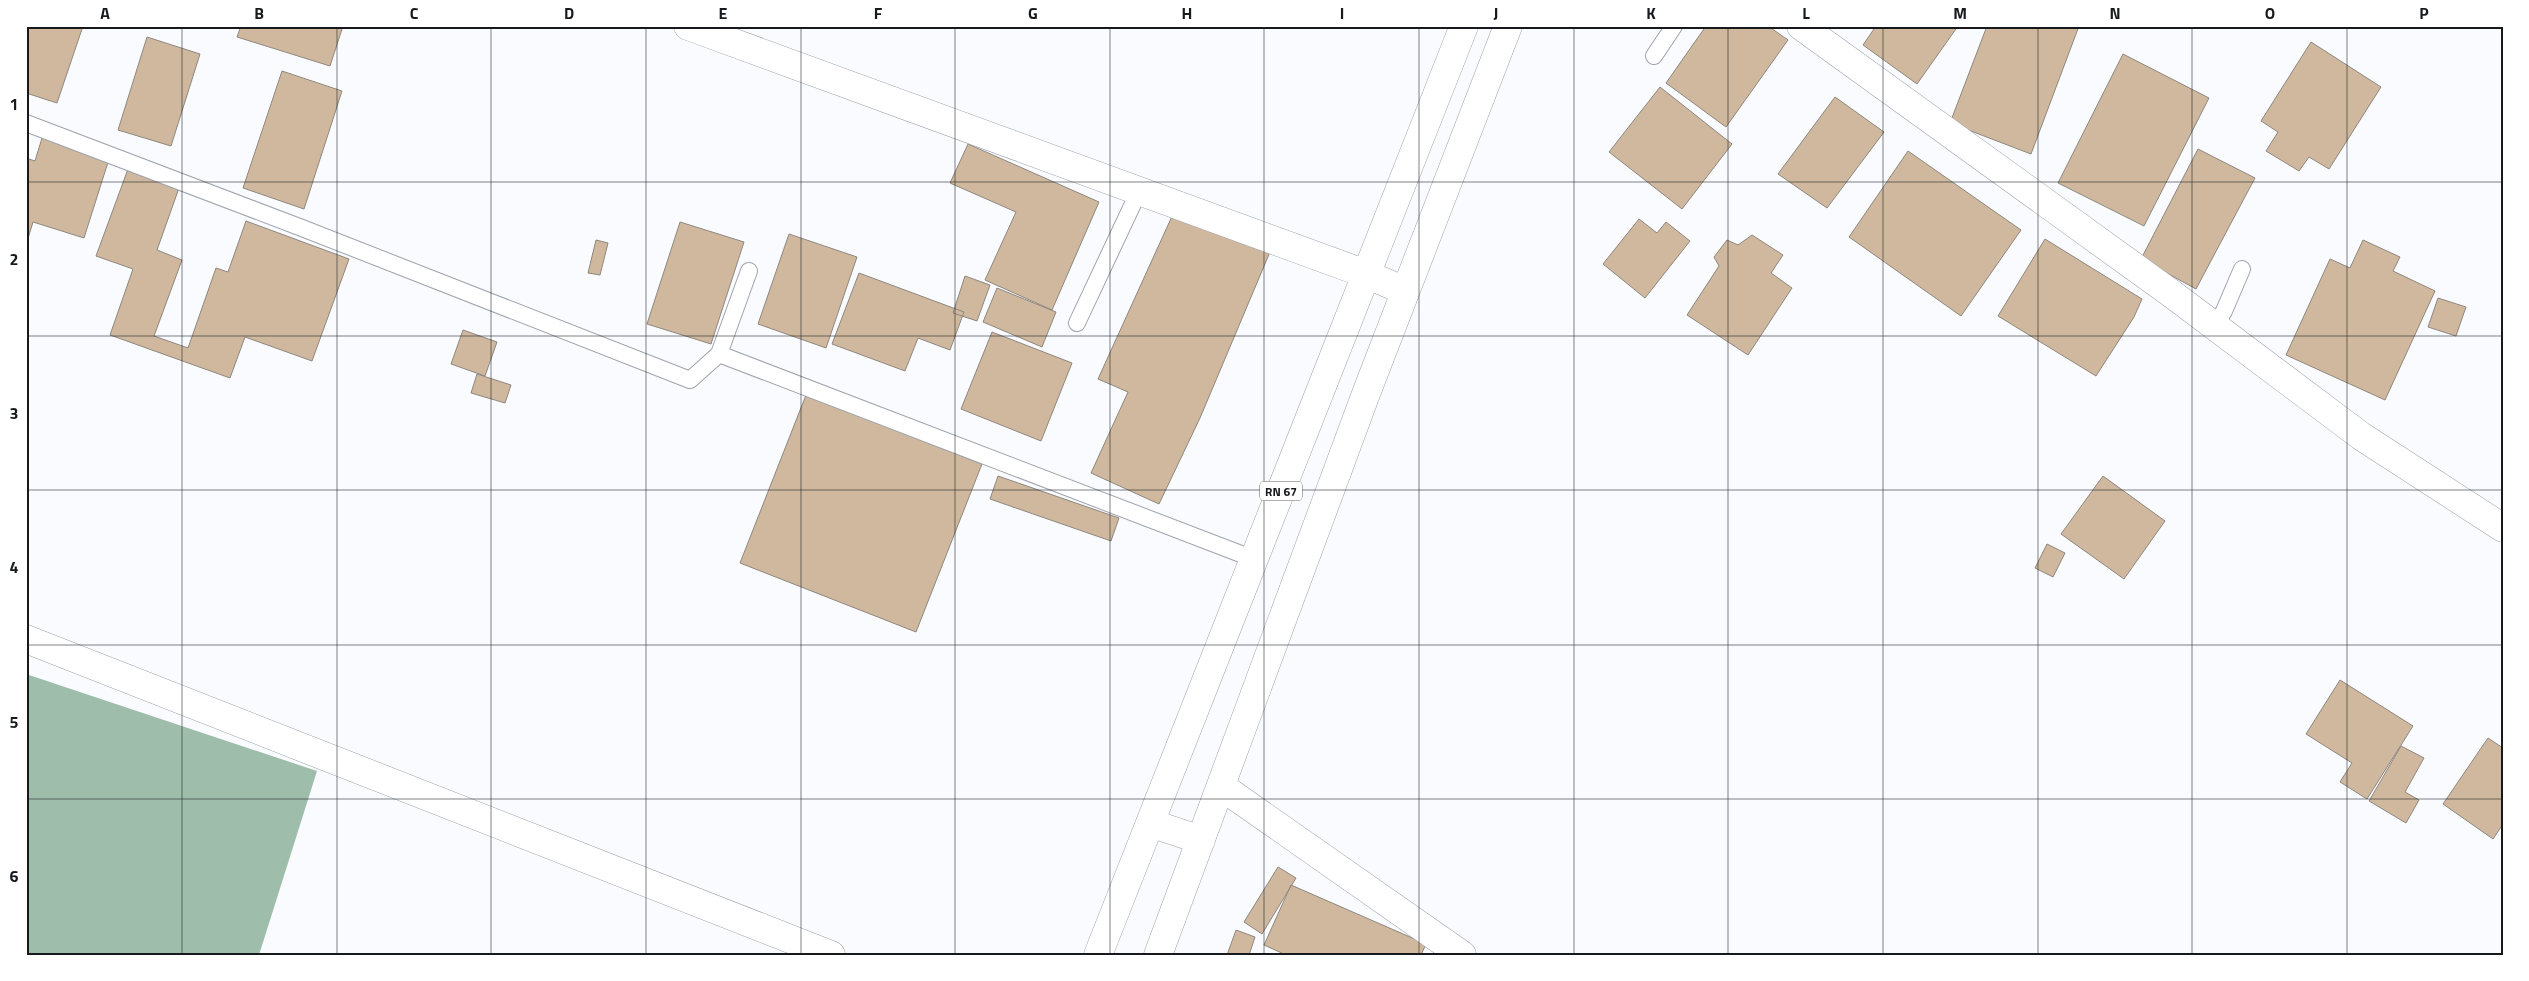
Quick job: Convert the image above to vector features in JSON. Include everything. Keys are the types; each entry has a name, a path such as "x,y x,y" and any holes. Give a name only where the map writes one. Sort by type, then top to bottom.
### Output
{"street":[{"path":"688,26 1366,274 1406,291"},
{"name":"RN 67","path":"1098,955 1464,26"},
{"path":"1158,955 1406,291 1508,26"},
{"path":"1801,26 2215,326 2361,436 2503,528"},
{"path":"26,639 832,955"},
{"path":"1222,787 1462,955"},
{"path":"1150,823 1201,840"}],"lane":[{"path":"1654,56 1674,26"},
{"path":"26,123 302,228 690,380 719,354 749,271"},
{"path":"1077,322 1139,192"},
{"path":"2215,326 2224,311 2242,269"},
{"path":"719,354 1254,559"}],"green space":[{"path":"26,674 317,771 259,955 26,955"}],"building":[{"path":"26,26 83,26 57,103 26,93"},
{"path":"241,26 343,26 330,66 237,37"},
{"path":"1706,26 1768,26 1788,40 1726,127 1666,83"},
{"path":"1876,26 1958,26 1917,84 1863,45"},
{"path":"1987,26 2079,26 2031,154 1950,123"},
{"path":"147,37 200,54 171,146 118,130"},
{"path":"2311,42 2381,87 2329,169 2309,157 2299,171 2266,151 2278,132 2261,121"},
{"path":"2123,54 2209,98 2144,226 2058,183"},
{"path":"282,71 342,91 304,209 243,188"},
{"path":"1660,87 1732,144 1682,209 1609,152"},
{"path":"1835,97 1884,132 1827,208 1778,174"},
{"path":"42,138 109,159 84,238 33,222 26,245 26,158 35,161"},
{"path":"968,144 1099,202 1052,310 985,280 1016,212 950,183"},
{"path":"2198,149 2255,178 2196,289 2141,259"},
{"path":"1908,151 2021,230 1961,316 1849,237"},
{"path":"128,169 179,188 157,250 182,260 154,336 188,348 216,268 228,272 246,221 349,259 312,361 245,337 230,378 110,335 133,269 96,256"},
{"path":"1173,214 1270,252 1200,418 1159,504 1091,473 1128,392 1098,379"},
{"path":"1639,219 1657,233 1666,222 1690,241 1645,298 1603,264"},
{"path":"680,222 744,242 711,344 647,324"},
{"path":"789,234 857,257 826,348 758,324"},
{"path":"1752,235 1783,255 1771,273 1792,288 1748,355 1687,315 1719,266 1714,257 1727,240 1738,245"},
{"path":"2045,239 2142,299 2134,317 2096,376 1998,316"},
{"path":"596,240 608,243 600,275 588,273"},
{"path":"2363,240 2400,257 2393,271 2435,291 2385,400 2286,355 2330,259 2350,268"},
{"path":"859,273 964,312 950,350 918,338 905,371 832,344"},
{"path":"965,276 990,285 977,321 953,313"},
{"path":"997,288 1056,312 1042,347 983,322"},
{"path":"2438,298 2466,307 2456,336 2428,327"},
{"path":"463,330 497,342 485,376 451,364"},
{"path":"992,332 1072,363 1041,441 961,409"},
{"path":"477,374 511,385 505,403 471,393"},
{"path":"806,395 982,464 916,632 740,563"},
{"path":"998,476 1119,518 1111,541 990,499"},
{"path":"2103,476 2165,521 2124,579 2061,534"},
{"path":"2047,544 2065,553 2053,577 2035,568"},
{"path":"2340,680 2413,726 2367,799 2340,782 2352,763 2306,734"},
{"path":"2488,738 2503,748 2503,824 2493,839 2443,804"},
{"path":"2401,746 2424,758 2405,792 2419,800 2406,823 2369,801"},
{"path":"1278,867 1296,878 1262,934 1244,922"},
{"path":"1291,885 1426,944 1421,955 1286,955 1264,945"},
{"path":"1236,930 1255,937 1249,955 1227,955"}]}
